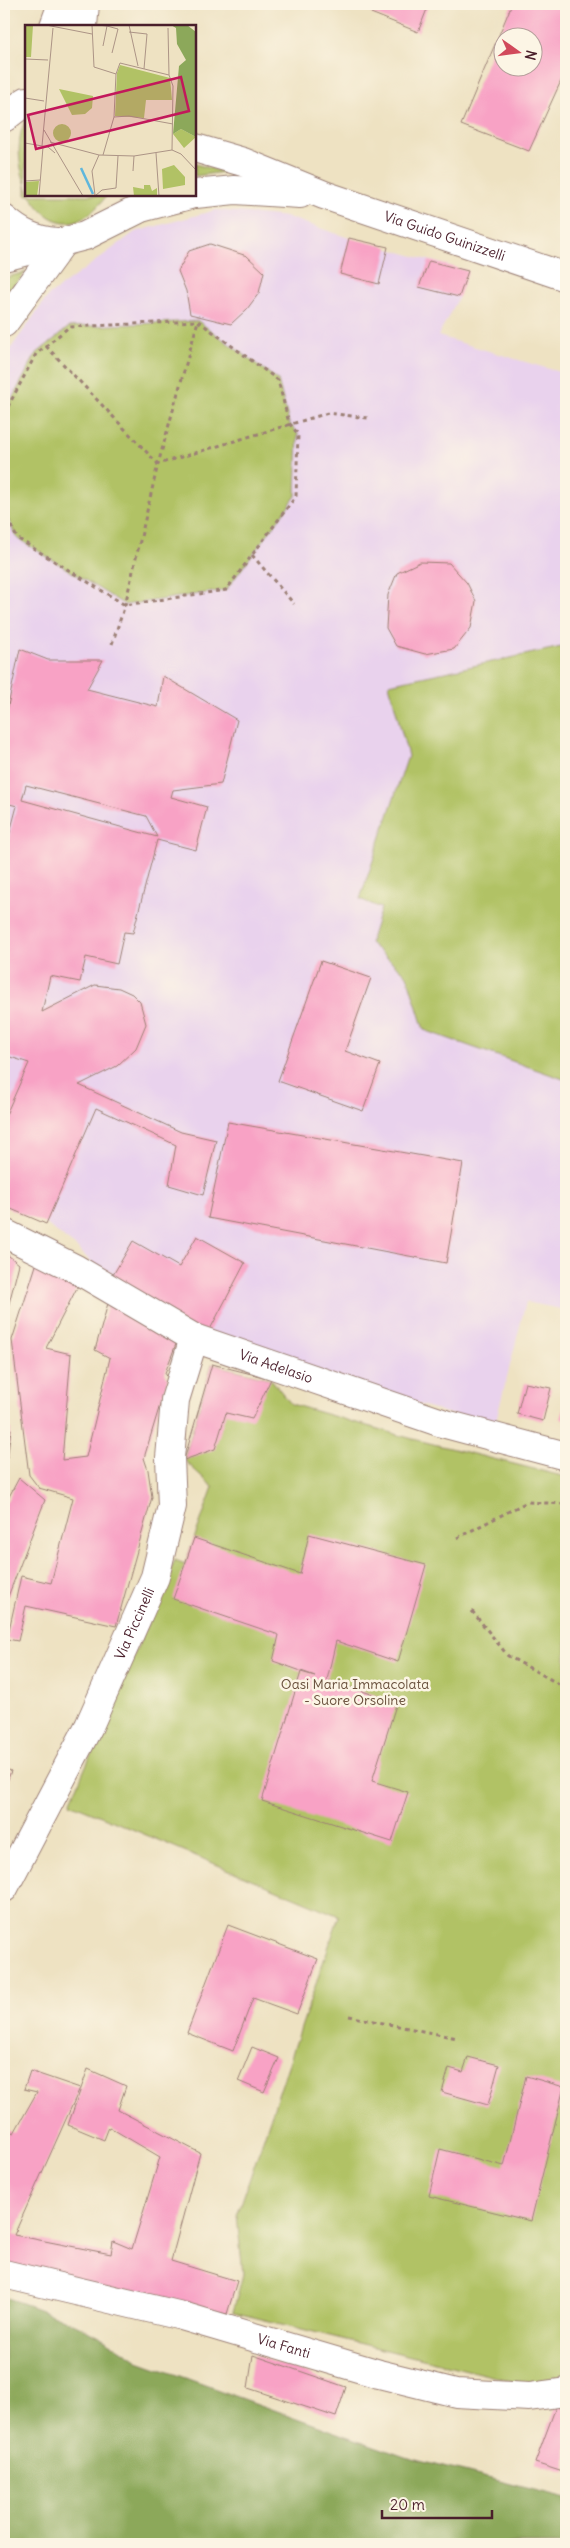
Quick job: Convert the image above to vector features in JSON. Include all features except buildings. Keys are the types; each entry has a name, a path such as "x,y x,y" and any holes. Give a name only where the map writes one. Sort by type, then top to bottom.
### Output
{"street":[{"path":"54,25 62,4"},
{"path":"83,25 85,4"},
{"path":"196,148 243,162 324,195"},
{"path":"196,194 235,190 324,195"},
{"name":"Via Guido Guinizzelli","path":"324,195 566,277"},
{"path":"106,224 120,206 125,196"},
{"path":"4,257 86,236 106,224 141,208 186,196"},
{"path":"4,219 19,232 40,240 63,242"},
{"path":"4,323 63,242"},
{"name":"Via Adelasio","path":"4,1233 76,1269 194,1338 442,1423 566,1456"},
{"name":"Via Piccinelli","path":"4,1888 89,1726 155,1577 172,1506 170,1458 175,1400 194,1338"},
{"name":"Via Fanti","path":"4,2274 182,2316 379,2374 456,2393 529,2397 566,2392"}],"path":[{"path":"112,644 125,604 158,464 198,321"},
{"path":"4,414 36,354 69,327 198,321 278,380 289,423 298,434 296,496 226,590 125,604 17,538 4,511 4,504"},
{"path":"46,346 158,464"},
{"path":"158,464 289,423 328,413 368,418"},
{"path":"252,554 294,604"},
{"path":"457,1538 527,1502 566,1504"},
{"path":"472,1611 508,1656 566,1688"},
{"path":"350,2016 457,2038"}],"shaded area":[{"path":"216,210 287,217 349,238 468,271 459,297 438,336 566,374 566,1310 526,1302 494,1428 206,1337 110,1280 76,1247 46,1224 4,1206 4,358 48,296 135,232"}],"green space":[{"path":"25,122 25,181 20,163 20,140"},
{"path":"196,164 224,172 196,176"},
{"path":"32,196 106,196 87,215 68,222 51,218 36,205"},
{"path":"26,272 4,298 4,278"},
{"path":"198,321 278,380 289,423 298,434 296,496 226,590 125,605 17,538 4,511 4,414 36,354 69,327"},
{"path":"566,646 566,1080 424,1030 407,975 370,943 381,908 360,899 408,756 389,684"},
{"name":"Oasi Maria Immacolata - Suore Orsoline","path":"212,1364 271,1379 291,1404 409,1438 566,1477 566,2379 532,2386 233,2312 243,2274 237,2216 339,1916 70,1803 175,1560 185,1564 213,1487 184,1460"},
{"path":"4,2297 74,2323 106,2340 138,2361 405,2457 566,2498 566,2544 4,2544"}]}
